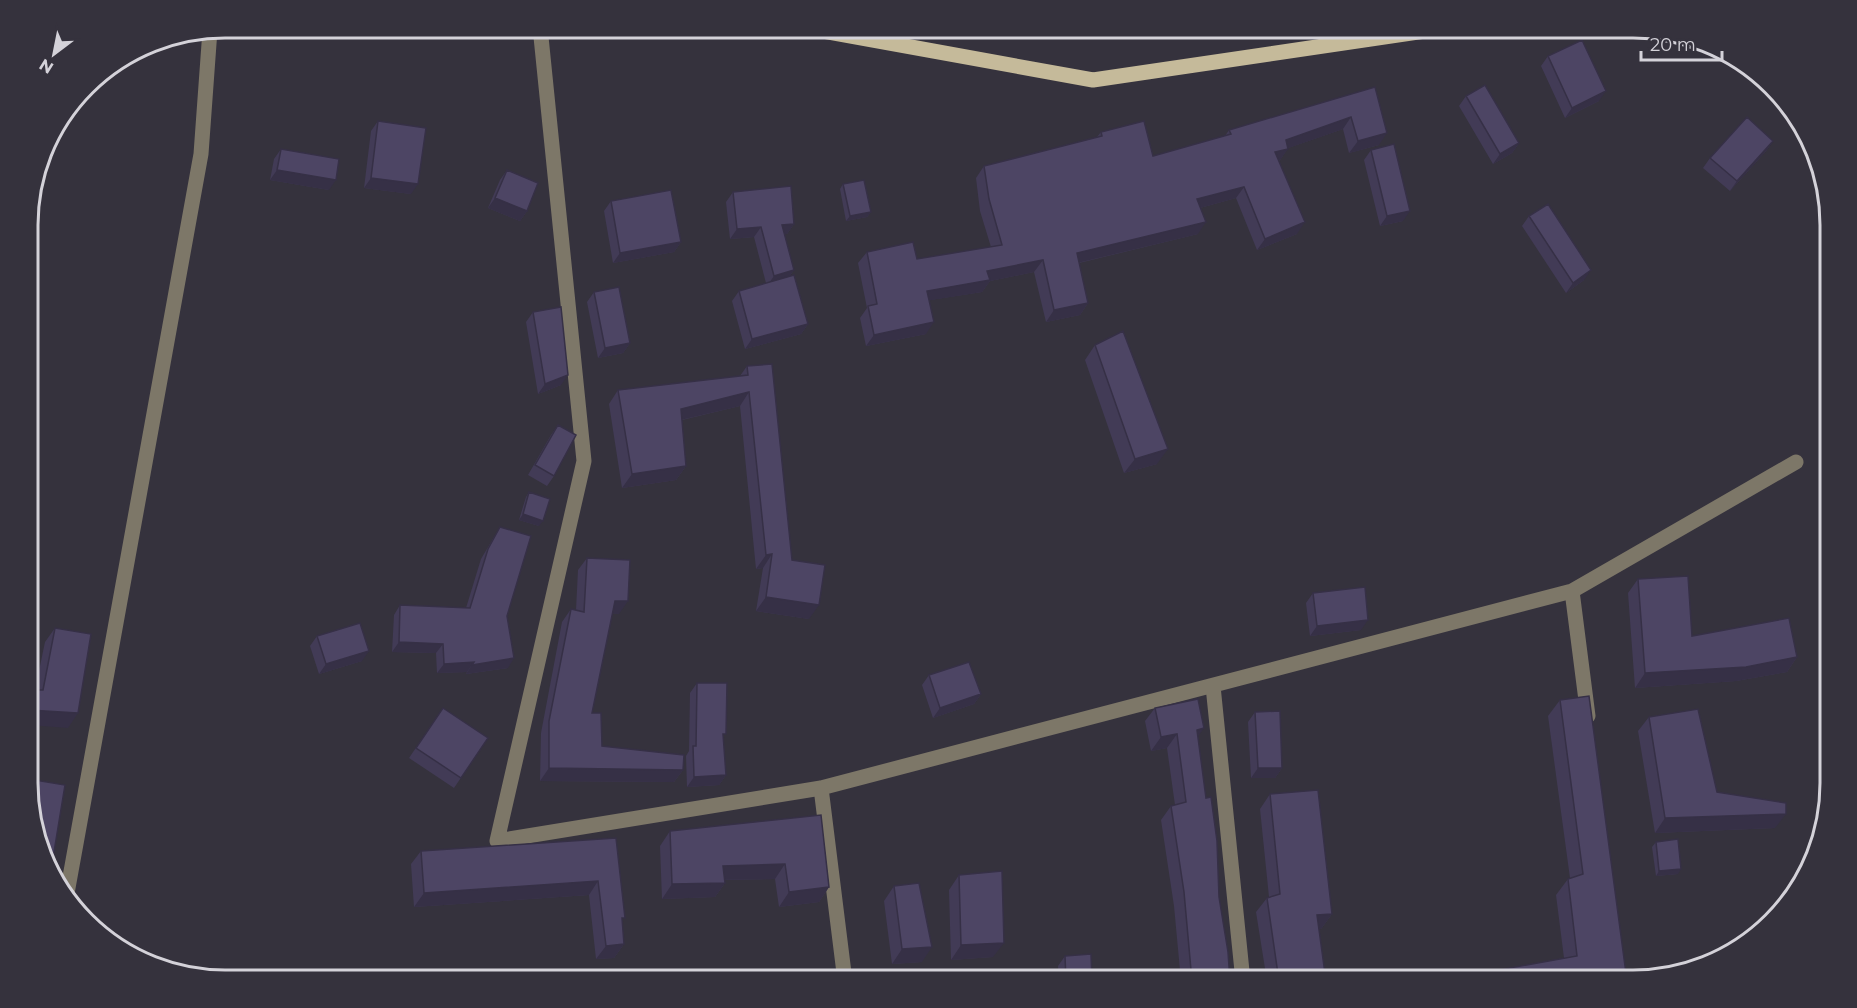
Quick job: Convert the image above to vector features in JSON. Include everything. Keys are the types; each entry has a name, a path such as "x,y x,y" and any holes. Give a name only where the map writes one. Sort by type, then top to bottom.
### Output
{"main road":[{"path":"862,38 1093,80 1377,38"}],"street":[{"path":"68,886 201,154 209,38"},
{"path":"541,38 584,461 497,841 821,789 1572,591 1796,462"},
{"path":"1572,591 1590,733"},
{"path":"1213,686 1242,970"},
{"path":"821,789 844,970"}],"building":[{"path":"1582,40 1606,91 1572,108 1548,56"},
{"path":"1485,85 1519,143 1500,154 1466,96"},
{"path":"1375,87 1387,133 1358,141 1351,117 1286,140 1288,149 1275,152 1305,222 1265,239 1244,187 1197,199 1206,222 1077,253 1088,303 1054,310 1043,260 987,271 990,280 927,291 934,322 874,335 868,306 877,304 867,252 913,242 917,259 1002,245 989,199 984,166 1102,136 1101,132 1144,121 1153,156 1231,134 1229,130"},
{"path":"1747,117 1773,141 1737,181 1710,158"},
{"path":"378,121 426,128 418,184 371,178"},
{"path":"1394,144 1410,211 1387,216 1371,150"},
{"path":"281,149 339,159 336,180 277,170"},
{"path":"507,170 538,183 527,211 495,198"},
{"path":"864,180 871,212 850,216 843,184"},
{"path":"791,186 794,224 782,225 794,270 774,276 761,227 737,229 733,192"},
{"path":"671,190 681,242 620,253 611,201"},
{"path":"1548,204 1591,270 1573,283 1529,216"},
{"path":"794,275 808,324 752,339 739,291"},
{"path":"619,287 630,343 605,348 594,292"},
{"path":"561,307 568,375 545,384 533,312"},
{"path":"1123,331 1168,449 1135,459 1095,345"},
{"path":"772,364 792,560 825,565 819,605 766,597 772,554 766,555 749,392 681,409 686,466 632,474 618,390 748,375 747,366"},
{"path":"558,425 576,435 554,476 535,465"},
{"path":"529,492 550,499 543,521 523,514"},
{"path":"500,527 531,536 507,616 514,658 472,665 474,662 444,664 443,644 399,642 400,605 470,608 488,549"},
{"path":"587,558 630,560 628,601 615,601 592,713 601,713 602,746 684,755 683,770 549,768 549,721 571,609 584,612"},
{"path":"1688,576 1692,636 1789,618 1797,657 1746,667 1645,673 1638,579"},
{"path":"1365,587 1368,620 1317,626 1313,593"},
{"path":"360,623 369,651 326,664 317,636"},
{"path":"55,628 91,634 78,713 38,711 38,690 43,690"},
{"path":"969,662 981,694 940,708 929,675"},
{"path":"697,683 727,683 726,734 723,734 726,775 694,777 693,746 696,746"},
{"path":"1589,696 1626,970 1504,970 1577,956 1568,879 1583,874 1560,700"},
{"path":"1198,699 1204,728 1197,730 1206,798 1211,797 1217,841 1219,897 1229,970 1191,970 1184,892 1171,806 1186,802 1177,734 1161,737 1155,708"},
{"path":"443,708 488,738 461,778 416,748"},
{"path":"1698,709 1717,792 1786,803 1786,814 1665,818 1649,717"},
{"path":"1280,711 1282,768 1258,768 1255,712"},
{"path":"38,780 65,785 53,857 39,808"},
{"path":"1318,790 1332,914 1317,915 1324,970 1277,970 1267,898 1280,894 1270,794"},
{"path":"821,815 829,887 789,892 785,864 723,866 725,883 672,884 670,831"},
{"path":"616,838 625,918 622,918 624,944 606,946 598,881 424,893 421,851"},
{"path":"1678,839 1681,869 1659,871 1656,842"},
{"path":"1002,871 1004,943 961,945 959,875"},
{"path":"919,883 932,947 902,949 894,886"},
{"path":"1091,954 1092,970 1066,970 1065,956"}]}
